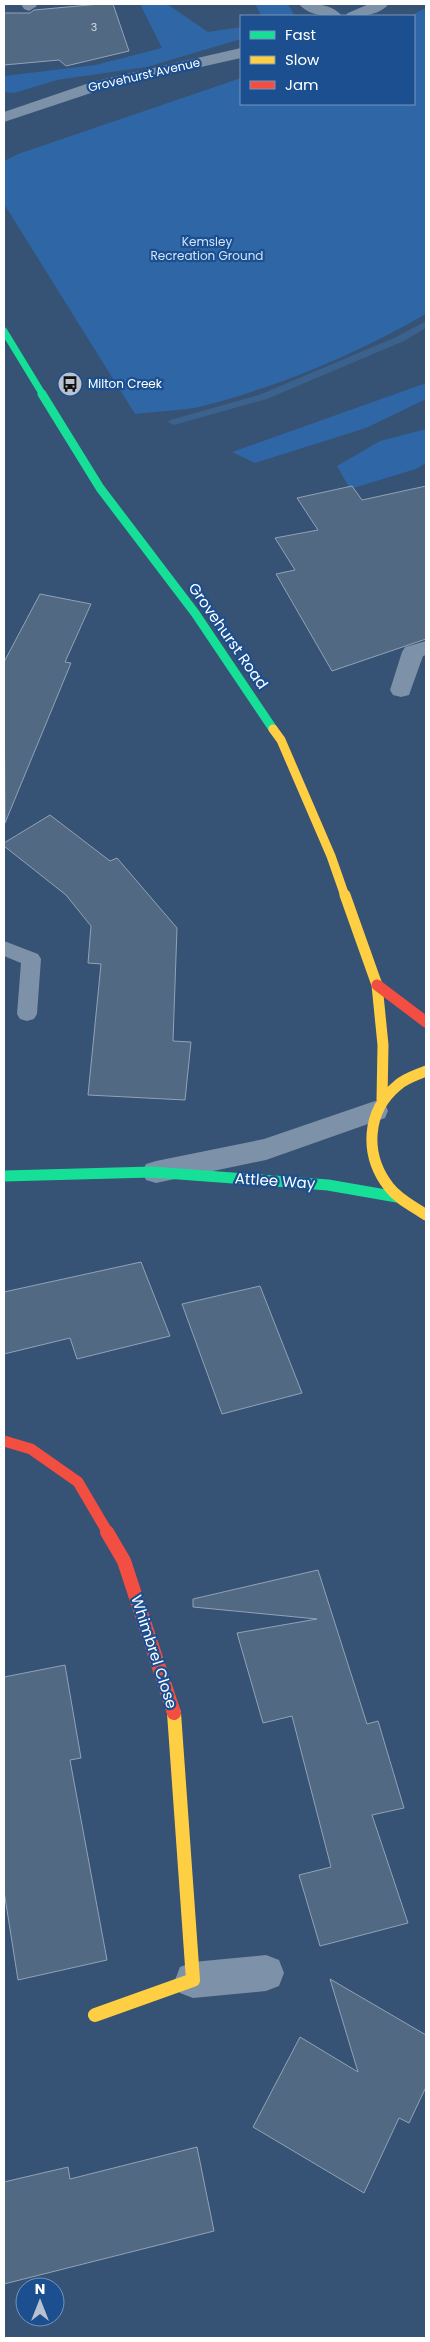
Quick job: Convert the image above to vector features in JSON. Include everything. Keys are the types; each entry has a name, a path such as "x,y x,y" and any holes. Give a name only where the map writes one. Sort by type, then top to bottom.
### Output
{"street":[{"path":"307,4 332,15"},
{"path":"355,15 381,4"},
{"name":"Grovehurst Avenue","path":"4,117 47,100 98,86 240,53"},
{"name":"Grovehurst Avenue","path":"4,104 47,100"},
{"name":"Grovehurst Road","path":"4,331 100,488 210,634 281,740 331,856 376,985 383,1045 379,1106 370,1126 369,1141 372,1159 380,1176 397,1197"},
{"path":"401,690 412,652 426,648"},
{"path":"376,985 426,1022"},
{"path":"379,1106 400,1083 426,1071"},
{"name":"Attlee Way","path":"152,1172 266,1149 379,1106"},
{"name":"Attlee Way","path":"4,1176 152,1172 328,1184 397,1197"},
{"path":"397,1197 426,1215"},
{"name":"Whimbrel Close","path":"4,1441 31,1449 78,1482 124,1561 174,1706 192,1980"},
{"path":"95,2014 192,1980 266,1973"}],"lane":[{"path":"4,948 32,959 27,1014"}],"green space":[{"path":"140,4 167,4 208,32 240,27 240,39 147,67 57,80 14,93 4,92 4,76 95,65 162,48"},
{"path":"255,4 288,4 294,15 261,15"},
{"name":"Kemsley Recreation Ground","path":"426,8 426,314 400,329 318,368 261,389 195,408 135,414 4,204 4,161 18,154 240,78 240,105 415,105 415,15 412,15"},
{"path":"426,383 426,399 366,428 255,463 232,452"},
{"path":"426,429 426,463 416,469 350,489 337,466 380,441"}],"building":[{"path":"113,4 129,51 66,66 59,60 4,65 4,13 30,13 34,10"},
{"path":"352,486 362,500 426,486 426,639 332,671 276,574 295,570 275,538 318,530 297,498"},
{"path":"40,594 91,604 65,662 71,663 5,823 4,662"},
{"path":"50,815 110,861 117,858 177,928 173,1041 191,1042 185,1100 88,1095 101,964 88,963 91,926 66,895 4,846 4,843"},
{"path":"141,1262 170,1336 77,1359 70,1338 4,1354 4,1292"},
{"path":"260,1286 302,1393 222,1414 182,1304"},
{"path":"318,1570 367,1724 378,1721 404,1808 372,1815 408,1923 320,1946 299,1875 331,1867 292,1716 263,1723 237,1633 317,1619 193,1607 193,1599"},
{"path":"65,1665 81,1758 70,1760 107,1960 18,1980 4,1891 4,1677"},
{"path":"330,1979 426,2035 426,2087 409,2123 399,2118 364,2193 253,2127 300,2037 358,2072"},
{"path":"197,2147 214,2231 32,2277 15,2277 15,2281 4,2284 4,2182 68,2167 70,2179"}],"waterway":[{"path":"174,422 263,397 400,339 426,324"}],"traffic: fast":[{"path":"4,331 100,488 195,613 273,729"},
{"path":"4,1176 152,1172 328,1185 397,1197"}],"traffic: slow":[{"path":"273,729 281,740 331,856 377,985 383,1045 382,1100"},
{"path":"426,1071 401,1083 385,1098 376,1113 371,1143 374,1159 380,1174 390,1188 403,1201 426,1215"},
{"path":"95,2015 193,1980 174,1713"}],"traffic: jam":[{"path":"377,985 426,1022"},
{"path":"4,1441 31,1449 78,1482 124,1561 174,1713"}],"place":[{"name":"Milton Creek","path":"70,384"}]}
